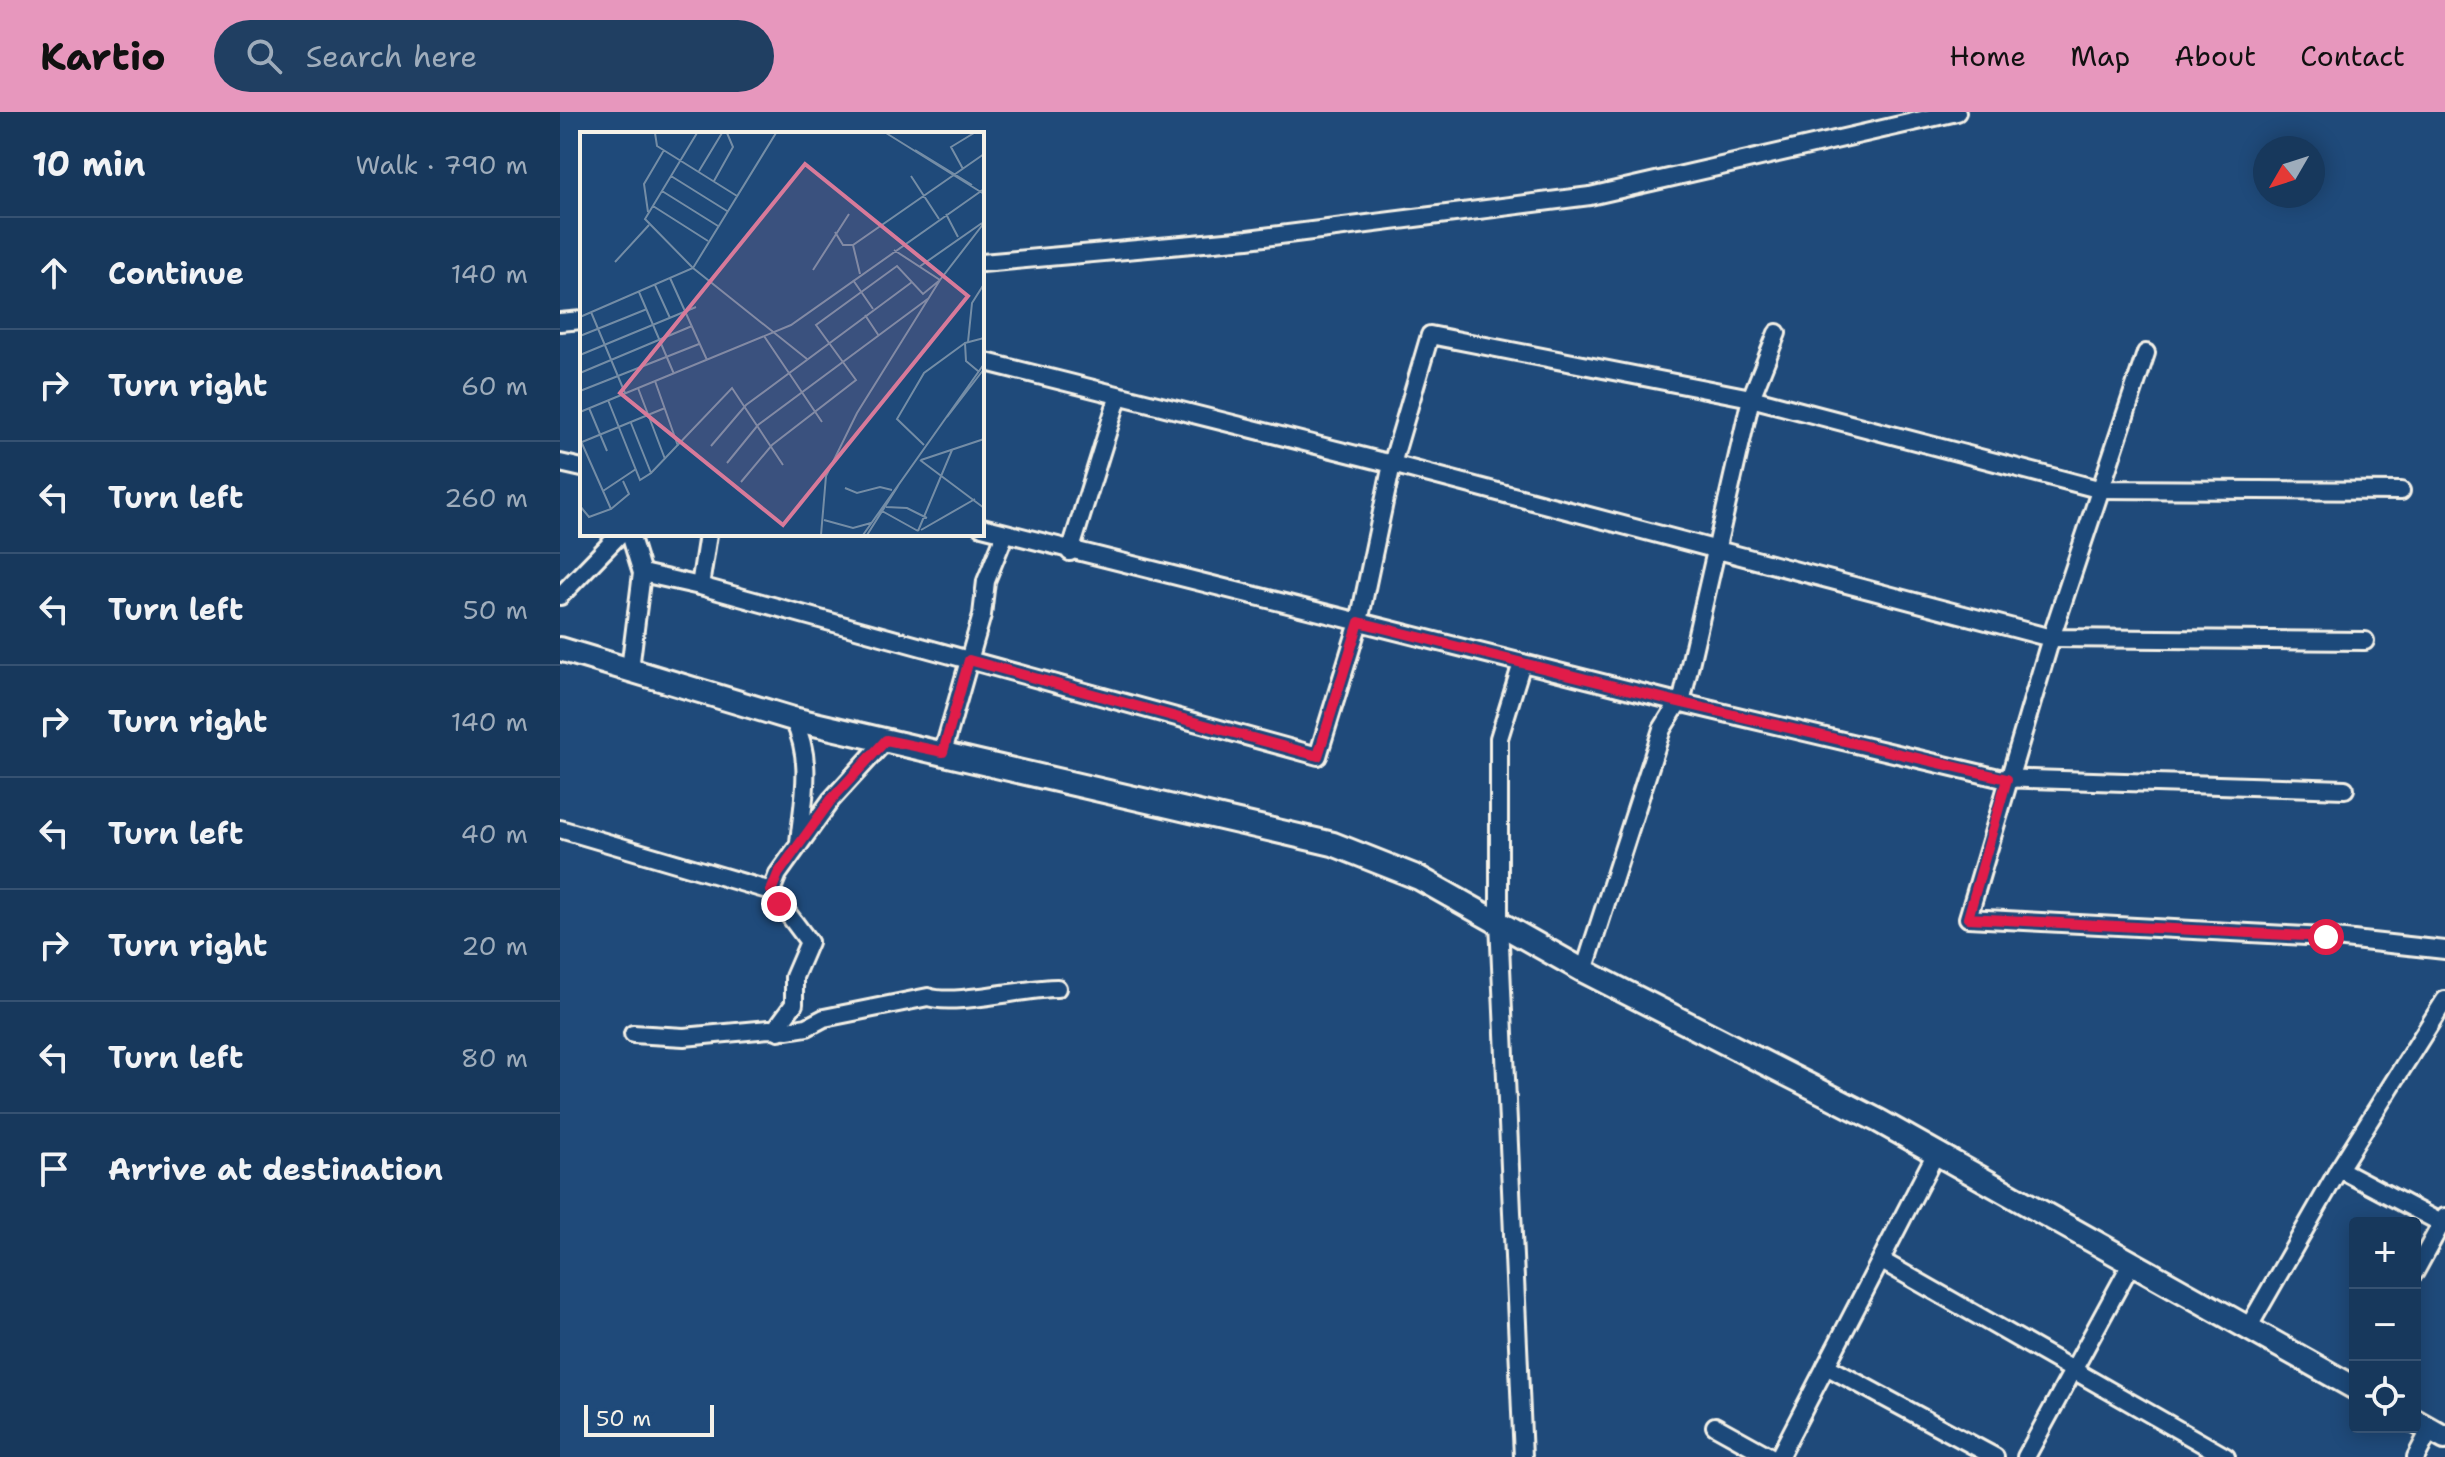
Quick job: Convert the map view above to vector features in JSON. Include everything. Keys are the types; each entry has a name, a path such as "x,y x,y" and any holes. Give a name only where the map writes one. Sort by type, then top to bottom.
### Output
{"street":[{"path":"984,263 1248,239 1590,196 1957,112"},
{"path":"560,322 580,320"},
{"path":"1584,971 1662,729 1678,702 1751,398 1777,333"},
{"path":"642,573 700,586 1318,756 1359,622 1392,464 1430,335 1751,398 2098,489 2401,491"},
{"path":"2146,353 2098,489 2051,638 1968,918 2317,937 2445,950"},
{"path":"984,362 1118,398 1392,464 2051,638 2365,641"},
{"path":"1070,552 1118,398"},
{"path":"560,463 580,468"},
{"path":"984,528 1070,552 1678,702 2007,779 2345,789"},
{"path":"943,752 969,660 986,581 1005,534"},
{"path":"560,596 618,536"},
{"path":"630,669 642,573 631,536"},
{"path":"700,586 708,536"},
{"path":"560,649 793,719 1333,844 1419,878 1584,971 1936,1153 2349,1383"},
{"path":"1522,663 1499,738 1499,922 1523,1457"},
{"path":"793,719 804,743 807,773 799,849"},
{"path":"771,891 778,874 838,791 886,740"},
{"path":"560,829 771,891 809,942 794,977 794,1004 780,1023 779,1031"},
{"path":"633,1034 684,1037 779,1031 807,1027 824,1018 928,997 940,1002 1010,990 1057,988"},
{"path":"2248,1328 2339,1169 2445,1000"},
{"path":"1779,1457 1936,1153"},
{"path":"2339,1169 2444,1222 2421,1262"},
{"path":"1882,1261 2226,1457"},
{"path":"2026,1457 2132,1262"},
{"path":"1826,1366 1995,1457"},
{"path":"1715,1426 1771,1457"},
{"path":"2416,1457 2430,1430"}],"route":[{"path":"779,904 771,891 778,874 838,791 886,740 943,752 969,660 1318,756 1359,622 1678,702 2007,779 1968,918 2326,937"}]}
